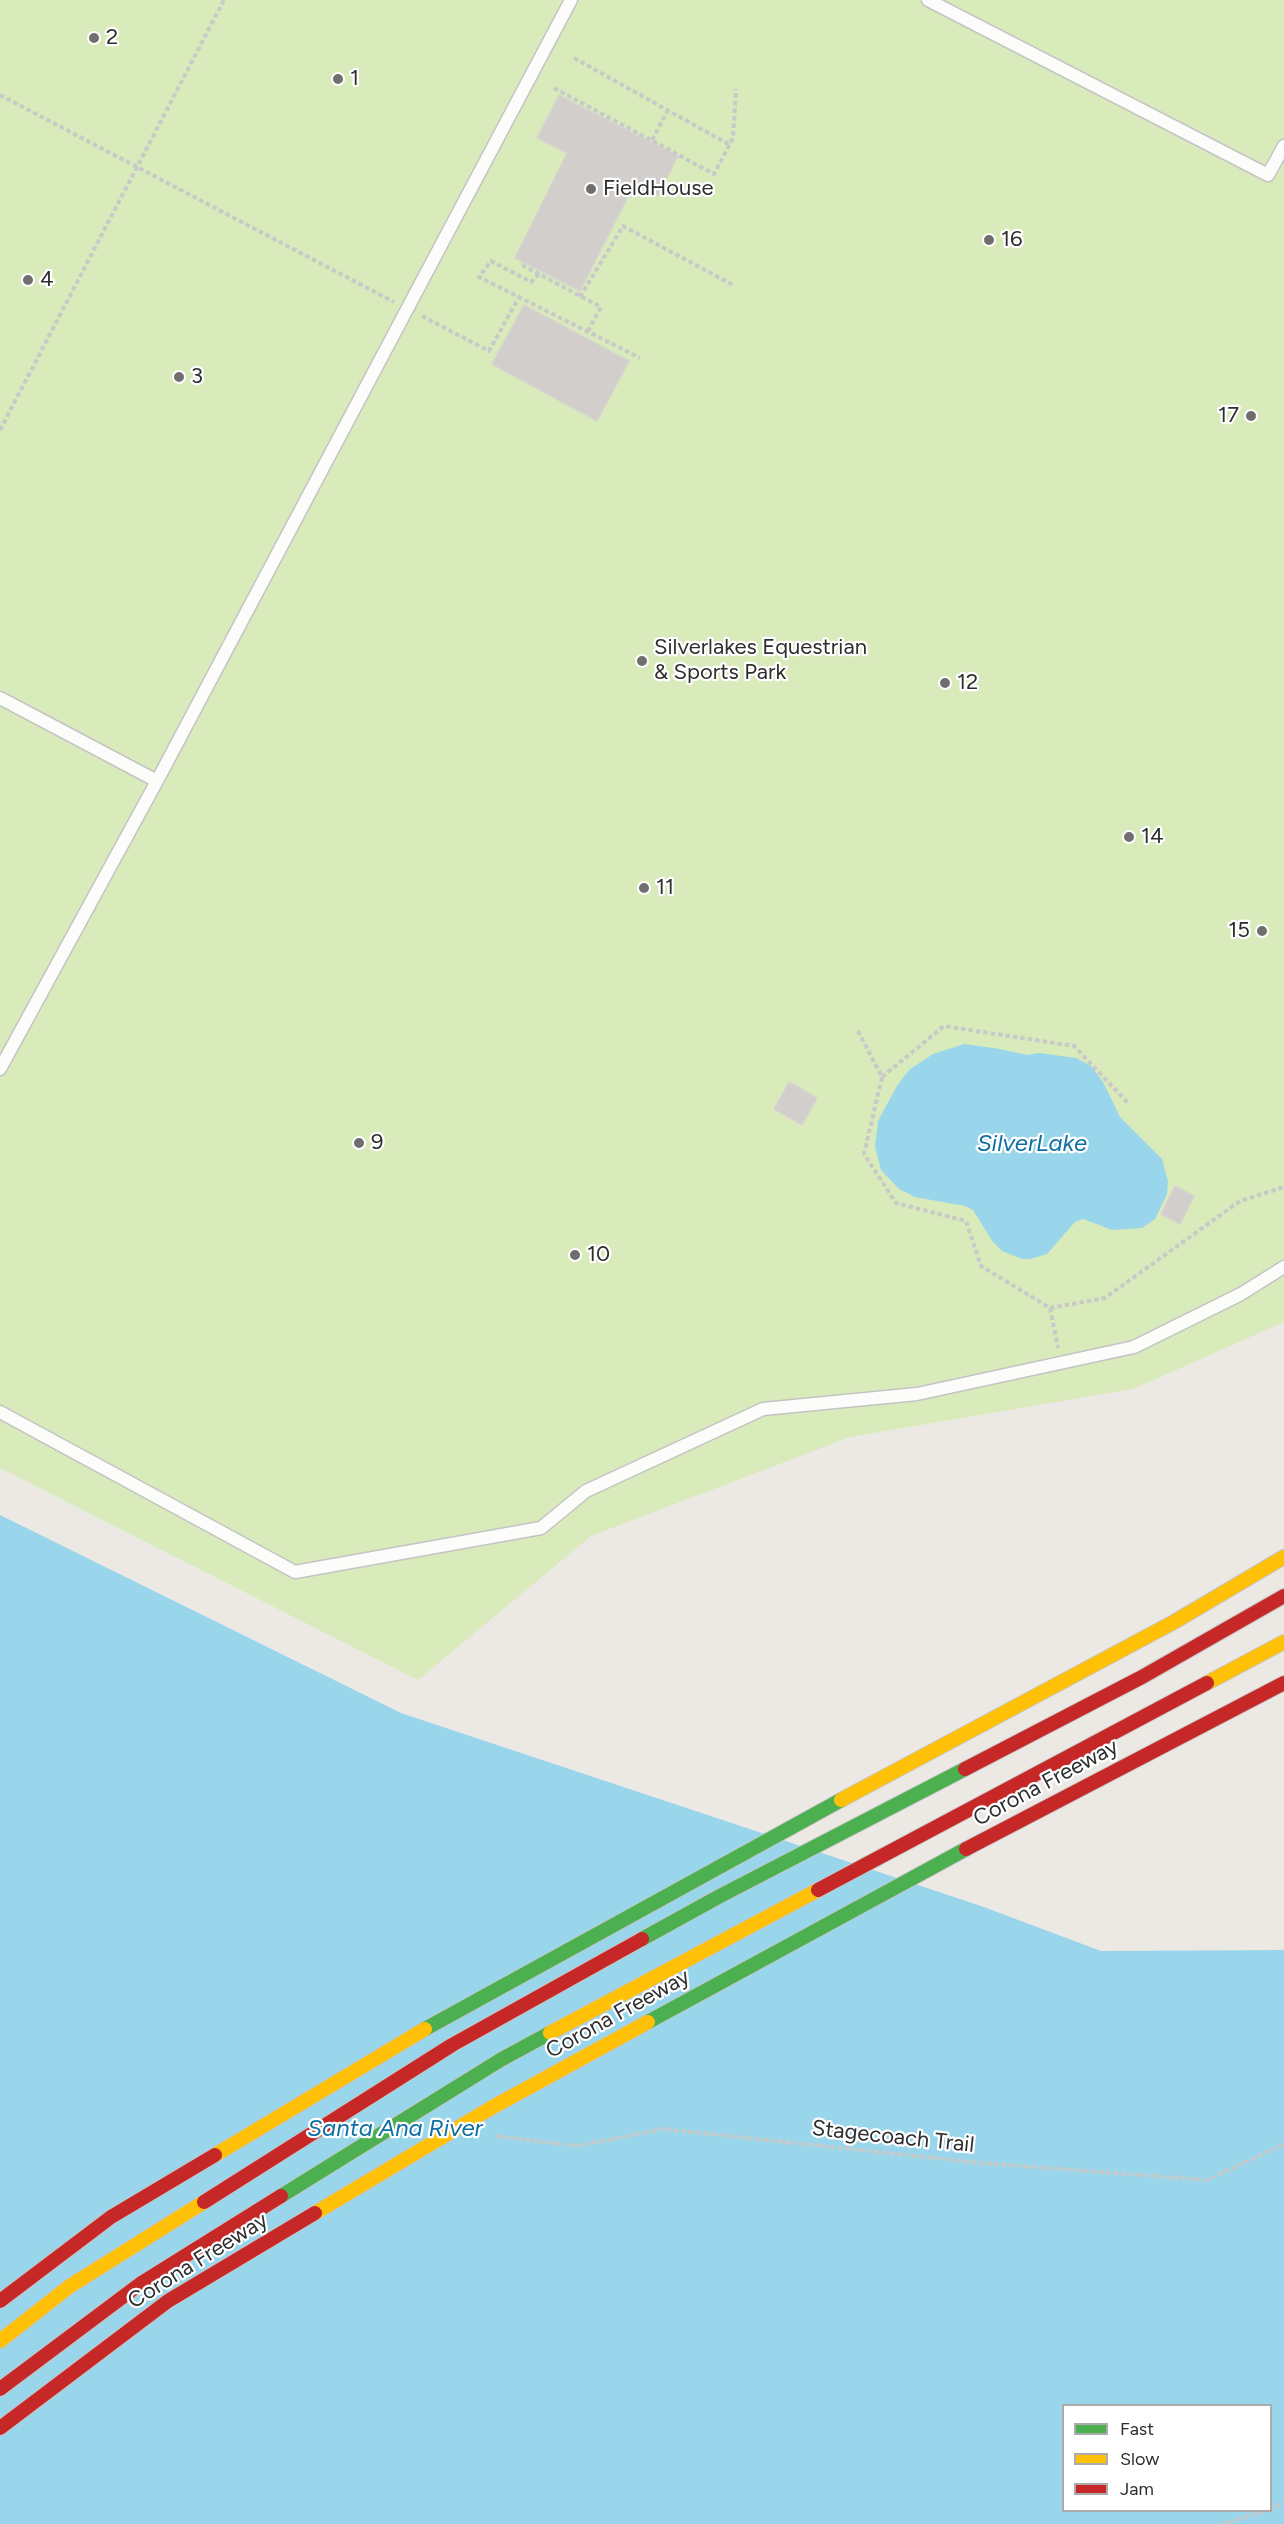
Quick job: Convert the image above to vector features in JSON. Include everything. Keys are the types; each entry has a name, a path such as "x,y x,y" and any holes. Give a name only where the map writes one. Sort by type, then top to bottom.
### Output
{"highway":[{"path":"0,2301 111,2217 420,2033 864,1787 1173,1622 1284,1557"},
{"path":"0,2341 70,2286 452,2045 720,1896 1142,1677 1284,1596"},
{"path":"0,2389 140,2284 502,2059 956,1819 1284,1642"},
{"name":"Corona Freeway","path":"0,2428 168,2301 471,2120 995,1833 1284,1683"}],"lane":[{"path":"0,1069 158,781 571,0"},
{"path":"928,0 1268,175 1284,146"},
{"path":"0,698 158,781"},
{"path":"0,1412 296,1572 541,1528 586,1491 762,1409 917,1394 1134,1347 1241,1294 1284,1267"}],"path":[{"path":"0,430 224,0"},
{"path":"574,58 667,112 730,145"},
{"path":"554,88 714,174 733,138 736,89"},
{"path":"0,95 489,351 519,297"},
{"path":"652,140 667,112"},
{"path":"580,297 623,226 733,285"},
{"path":"538,274 531,282 491,261 479,277 640,358"},
{"path":"522,265 601,307 587,331"},
{"path":"1128,1103 1074,1046 944,1026 882,1077 864,1154 896,1203 966,1221 981,1266 1050,1308 1106,1298 1240,1201 1284,1187"},
{"path":"858,1031 882,1077"},
{"path":"1050,1308 1061,1363"},
{"name":"Stagecoach Trail","path":"492,2135 577,2146 663,2129 981,2163 1207,2180 1284,2144"},
{"path":"1222,2524 1263,2512"}],"green space":[{"name":"Silverlakes Equestrian & Sports Park","path":"0,0 1284,0 1284,1322 1133,1389 850,1437 591,1536 418,1680 0,1468"}],"water":[{"name":"SilverLake","path":"964,1044 1027,1055 1039,1053 1076,1058 1091,1066 1103,1082 1120,1117 1162,1159 1168,1181 1167,1194 1155,1219 1142,1228 1112,1230 1083,1219 1075,1222 1047,1254 1022,1259 1002,1251 993,1242 973,1210 965,1206 915,1197 899,1189 881,1170 875,1146 878,1121 897,1086 909,1070 933,1054"},
{"name":"Santa Ana River","path":"0,1515 401,1713 981,1906 1101,1951 1284,1950 1284,2524 0,2524"}],"building":[{"name":"FieldHouse","path":"559,95 678,156 658,195 635,183 580,291 515,258 567,153 537,138"},
{"path":"524,305 629,361 597,421 492,364"},
{"path":"789,1082 817,1098 802,1125 774,1109"},
{"path":"1175,1186 1194,1196 1180,1224 1161,1214"}],"traffic: fast":[{"path":"642,1939 965,1769"},
{"path":"425,2029 841,1800"},
{"path":"648,2022 966,1849"},
{"path":"281,2196 502,2059 550,2033"}],"traffic: slow":[{"path":"841,1800 1174,1622 1284,1557"},
{"path":"1207,1683 1284,1642"},
{"path":"550,2033 818,1890"},
{"path":"315,2213 491,2108 648,2022"},
{"path":"215,2155 425,2029"},
{"path":"0,2341 70,2286 204,2202"}],"traffic: jam":[{"path":"965,1769 1142,1677 1284,1596"},
{"path":"818,1890 1207,1683"},
{"path":"966,1849 1284,1683"},
{"path":"204,2202 452,2045 642,1939"},
{"path":"0,2301 111,2217 215,2155"},
{"path":"0,2389 140,2284 281,2196"},
{"path":"0,2428 168,2301 315,2213"}],"place":[{"name":"2","path":"94,38"},
{"name":"1","path":"338,79"},
{"name":"FieldHouse","path":"591,189"},
{"name":"16","path":"989,240"},
{"name":"4","path":"28,280"},
{"name":"3","path":"179,377"},
{"name":"17","path":"1251,416"},
{"name":"Silverlakes Equestrian & Sports Park","path":"642,661"},
{"name":"12","path":"945,683"},
{"name":"14","path":"1129,837"},
{"name":"11","path":"644,888"},
{"name":"15","path":"1262,931"},
{"name":"9","path":"359,1143"},
{"name":"10","path":"575,1255"}]}
